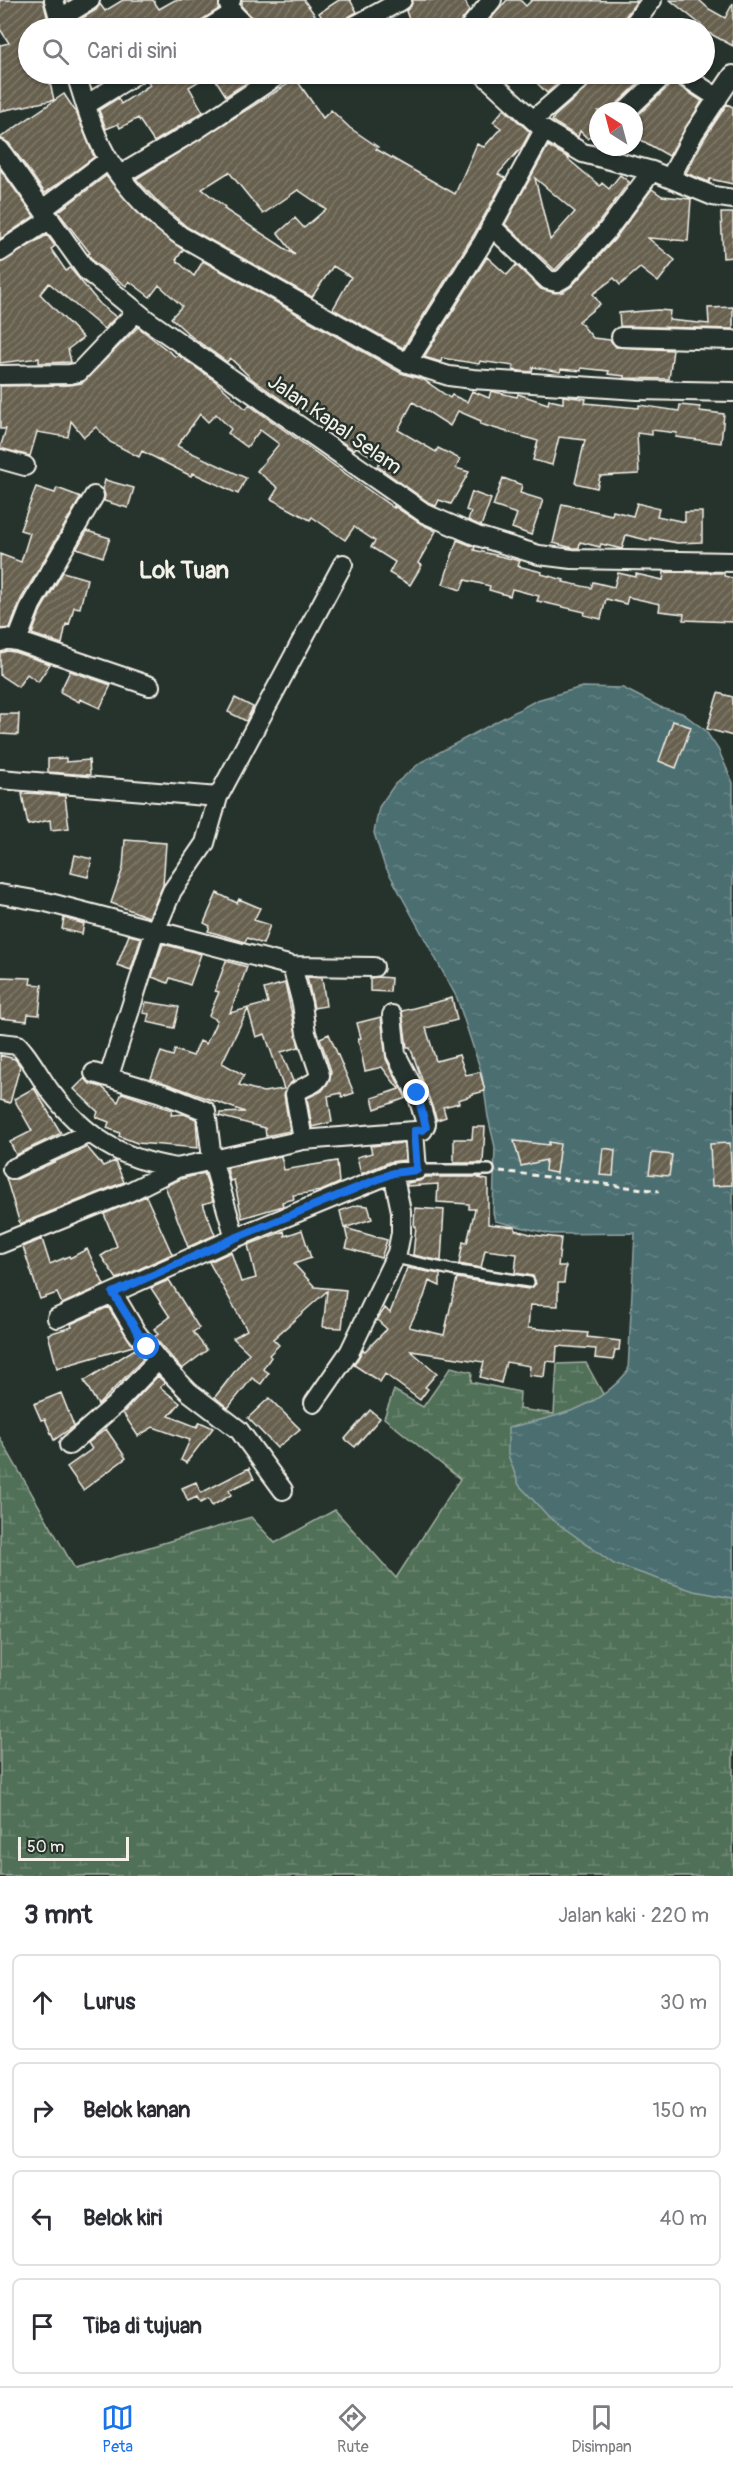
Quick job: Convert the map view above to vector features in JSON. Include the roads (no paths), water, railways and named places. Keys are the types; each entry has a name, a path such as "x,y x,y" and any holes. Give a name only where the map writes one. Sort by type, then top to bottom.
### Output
{"street":[{"path":"54,0 58,18"},
{"path":"68,18 90,0"},
{"path":"365,18 402,0"},
{"path":"472,0 473,18"},
{"path":"478,18 492,0"},
{"path":"641,18 652,0"},
{"path":"219,18 232,7"},
{"path":"669,178 694,133 733,75"},
{"path":"79,84 108,160 143,204 162,223 180,236 406,363 433,372 473,379 638,390 733,392"},
{"path":"86,105 120,84"},
{"path":"120,175 196,130 265,84"},
{"path":"494,84 538,125 583,153 652,171 713,196 733,199"},
{"path":"406,363 483,242 538,125 577,84"},
{"path":"635,102 654,84"},
{"path":"696,84 718,98"},
{"path":"583,153 589,147"},
{"name":"Jalan Kapal Selam","path":"0,150 86,270 136,312 426,514 477,536 539,555 572,559 733,562"},
{"path":"0,252 108,160"},
{"path":"491,226 548,280 557,282 564,278 606,232 652,171"},
{"path":"0,375 79,372 136,312"},
{"path":"621,337 733,340"},
{"path":"0,459 25,466"},
{"path":"94,496 57,564 9,641 150,686"},
{"path":"235,1238 212,1159 206,1111 161,1092 102,1075 172,891 205,843 218,797 343,564"},
{"path":"0,779 218,797"},
{"path":"0,894 46,902 292,966 374,967"},
{"path":"292,966 302,1004 306,1033 320,1075 317,1081 298,1090 295,1094 303,1140"},
{"path":"0,1244 129,1192 177,1168 303,1140 423,1130 426,1124 418,1097 396,1054 392,1015"},
{"path":"0,1043 18,1046 51,1091 89,1132 116,1150 141,1161 177,1168"},
{"path":"57,1318 235,1238 393,1173 417,1170 414,1131"},
{"path":"12,1169 89,1132"},
{"path":"314,1403 350,1350 394,1258 401,1233 401,1222 393,1173"},
{"path":"113,1293 136,1332 158,1360 189,1392 239,1430 283,1490"},
{"path":"69,1445 115,1405 158,1360"}],"lane":[{"path":"417,1170 489,1170"},
{"path":"394,1258 529,1282"}],"water":[{"path":"582,687 623,688 660,707 682,713 705,730 718,749 733,783 733,1598 694,1591 614,1564 549,1517 519,1485 508,1455 508,1428 574,1410 602,1395 628,1371 635,1233 551,1234 495,1221 493,1212 495,1147 482,1074 457,998 384,864 374,833 379,807 395,784 421,762 537,700"}],"district":[{"name":"Lok Tuan","path":"184,570"}]}
